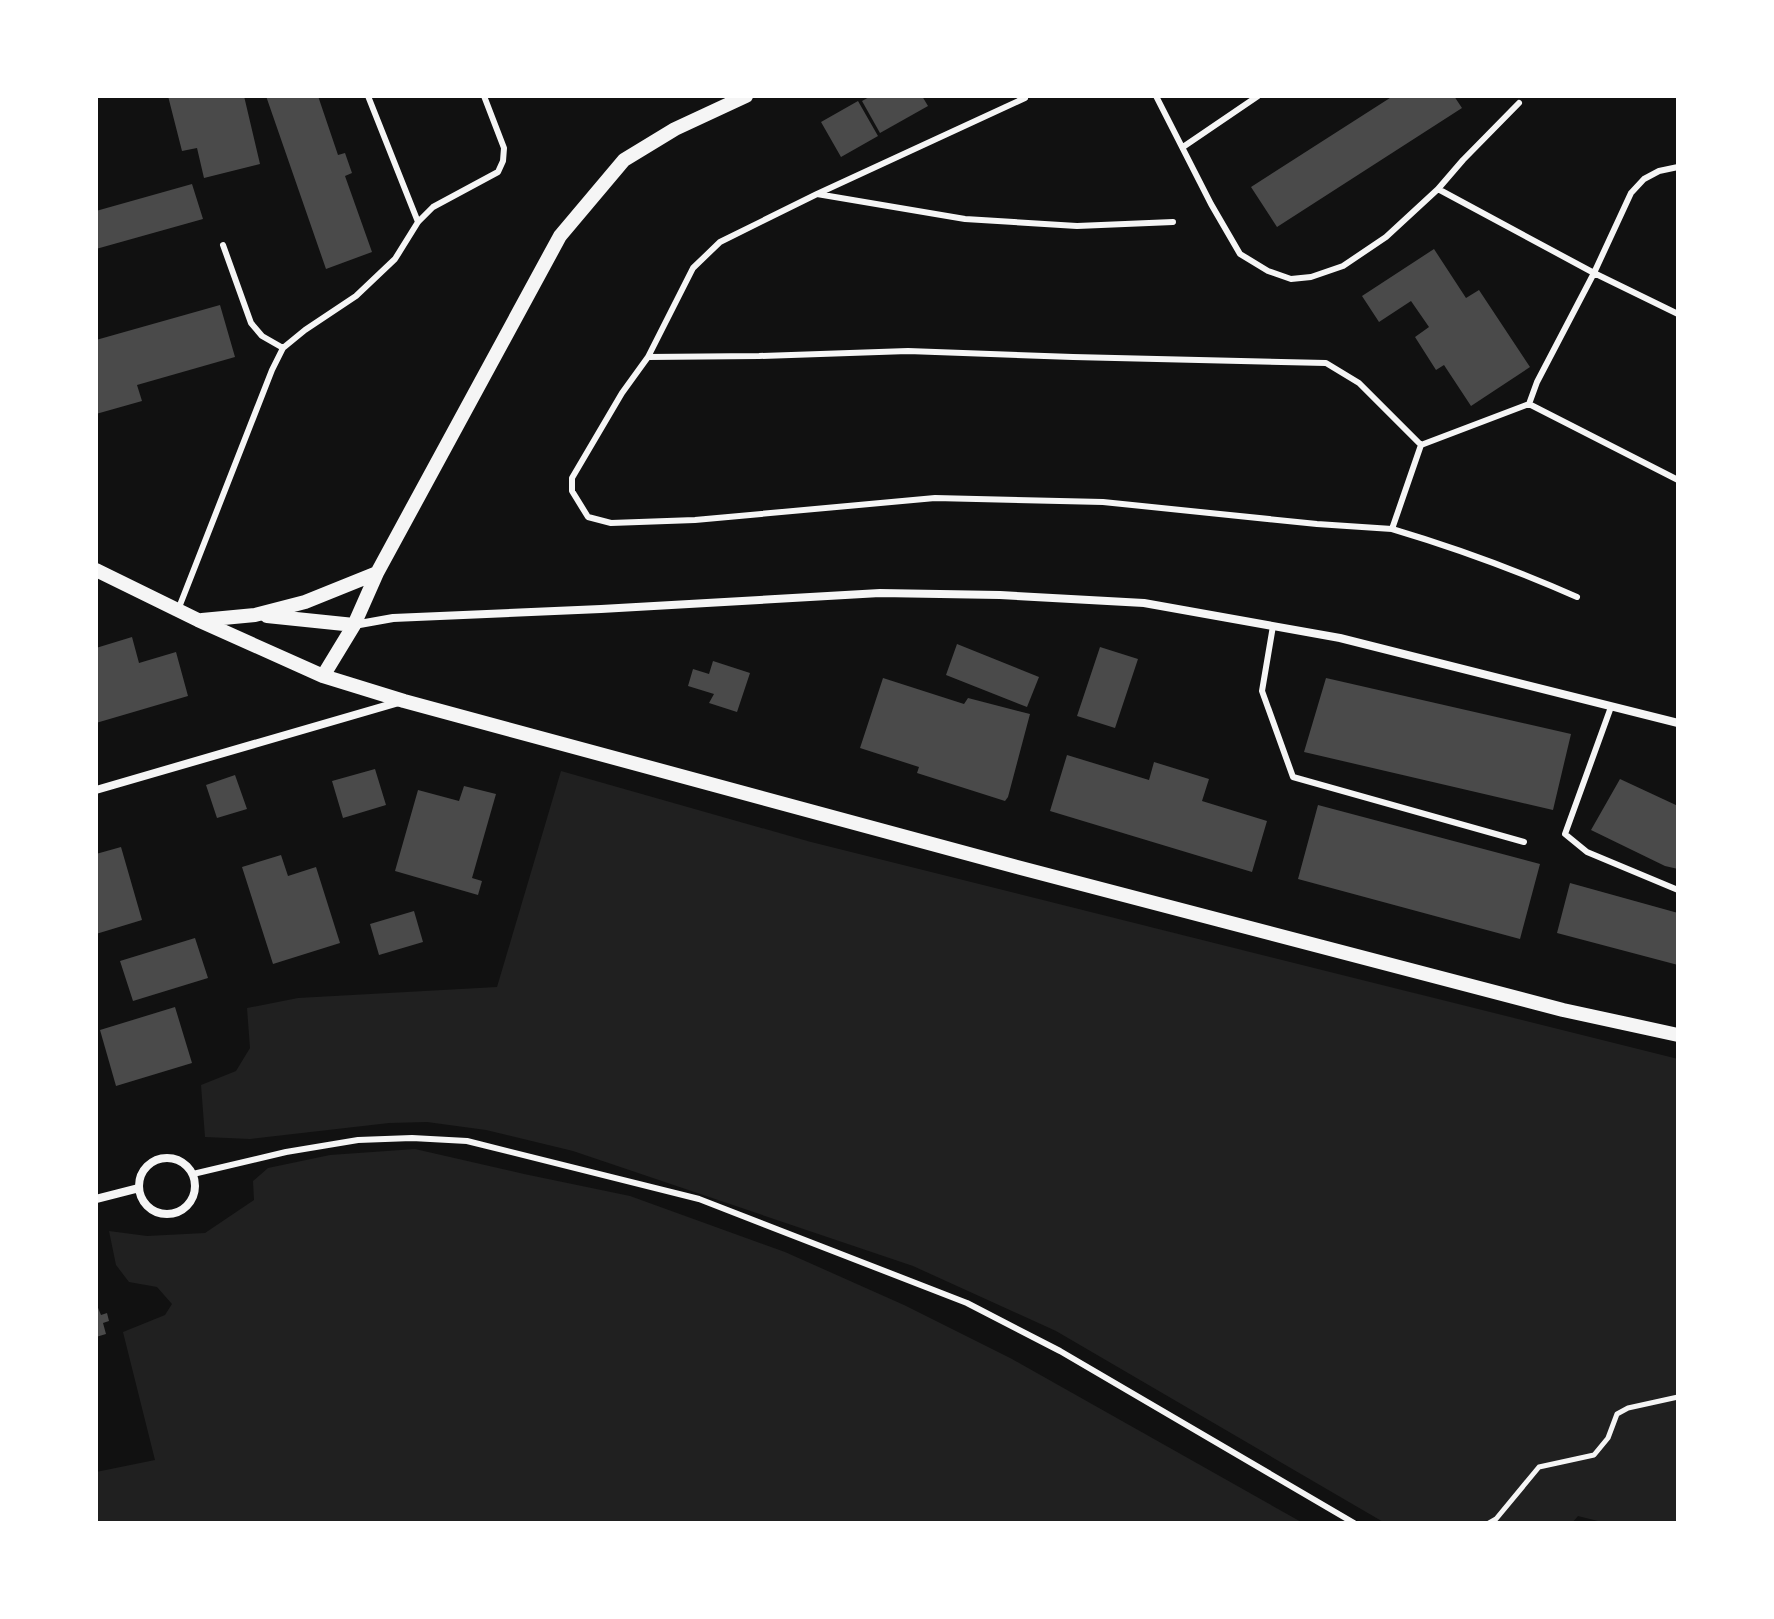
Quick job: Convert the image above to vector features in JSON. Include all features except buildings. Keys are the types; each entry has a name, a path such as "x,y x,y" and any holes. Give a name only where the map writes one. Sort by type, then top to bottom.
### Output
{"street":[{"path":"323,676 354,625 377,573 560,236 624,160 675,129 746,96"},
{"path":"96,570 323,676 404,701 1047,875 1563,1010 1678,1035"},
{"path":"198,620 255,615 305,602 377,573"},
{"path":"255,615 354,625 393,618 880,593 1000,595 1144,603 1340,638 1678,723"},
{"path":"96,790 404,701"},
{"path":"164,1159 181,1162 193,1174 193,1198 174,1214 166,1215 151,1209 141,1196 140,1179 149,1165 164,1159"},
{"path":"96,1199 139,1188"}],"lane":[{"path":"368,96 418,222"},
{"path":"178,610 283,348 356,296 395,259 418,222 433,207 498,172 504,148 484,96"},
{"path":"1156,96 1240,254 1268,271 1291,279 1311,277 1343,266 1386,237 1438,189 1519,103"},
{"path":"1183,147 1258,96"},
{"path":"1025,98 720,242 693,268 648,357 615,405 572,478 572,491 588,517 611,523 695,520 935,498 1103,502 1392,529 1493,562 1577,597"},
{"path":"1529,404 1631,193 1644,179 1659,171 1678,167"},
{"path":"1438,189 1594,273 1678,314"},
{"path":"817,194 965,219 1077,226 1173,222"},
{"path":"223,245 251,323 262,336 283,348"},
{"path":"648,357 908,351 1326,363 1359,383 1421,445"},
{"path":"1421,445 1529,404 1678,480"},
{"path":"1392,529 1421,445"},
{"path":"1273,626 1262,691 1293,777 1524,842"},
{"path":"1611,707 1565,834 1587,852 1678,890"},
{"path":"193,1174 301,1149 358,1140 412,1138 467,1141 699,1199 967,1303 1060,1351 1354,1523"}],"path":[{"path":"1489,1523 1496,1519 1539,1467 1594,1455 1608,1438 1617,1414 1628,1408 1678,1397"}],"shaded area":[{"path":"561,771 811,842 1678,1059 1678,1523 1606,1523 1578,1516 1572,1523 1385,1523 1056,1331 913,1266 573,1151 486,1130 427,1122 389,1123 250,1139 205,1137 201,1085 236,1071 250,1048 247,1008 298,998 497,987"},
{"path":"415,1149 630,1196 785,1252 904,1305 1012,1359 1303,1523 96,1523 96,1472 155,1460 123,1332 165,1315 172,1304 157,1287 129,1282 116,1265 109,1231 147,1236 205,1233 254,1200 253,1181 268,1168 330,1155"}]}
